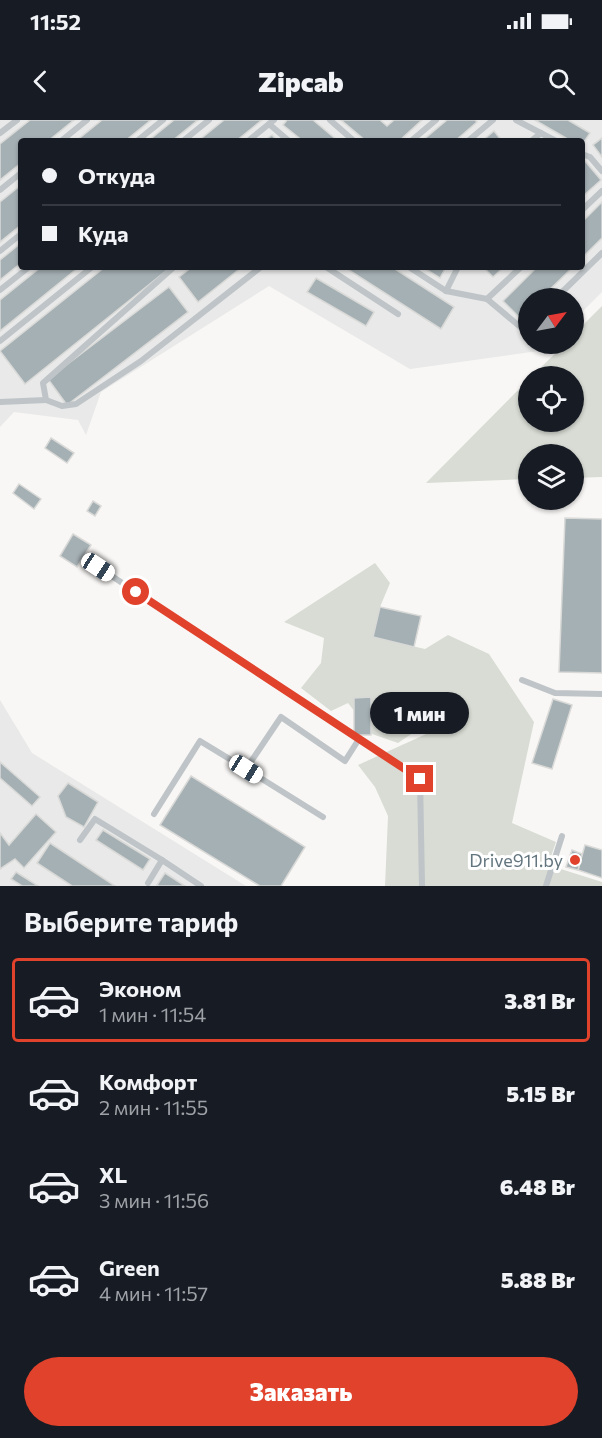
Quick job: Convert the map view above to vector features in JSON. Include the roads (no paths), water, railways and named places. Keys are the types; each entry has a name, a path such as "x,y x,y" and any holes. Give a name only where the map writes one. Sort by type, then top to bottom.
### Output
{"lane":[{"path":"0,133 17,120"},
{"path":"65,138 87,120"},
{"path":"141,138 163,120"},
{"path":"187,138 209,120"},
{"path":"330,120 351,138"},
{"path":"415,138 436,120"},
{"path":"472,138 493,120"},
{"path":"516,120 550,138"},
{"path":"252,138 272,122 286,138"},
{"path":"535,138 541,133"},
{"path":"585,155 590,157 602,171"},
{"path":"0,190 18,175"},
{"path":"585,207 602,191"},
{"path":"0,251 18,236"},
{"path":"585,270 602,253"},
{"path":"0,290 25,270"},
{"path":"0,341 88,270"},
{"path":"46,400 43,383 171,270"},
{"path":"0,402 46,400 62,406 76,404 141,360 257,270"},
{"path":"331,270 398,314"},
{"path":"413,270 447,291 487,299 518,325"},
{"path":"447,291 457,270"},
{"path":"487,299 518,270"},
{"path":"566,288 585,270"},
{"path":"98,567 420,779 422,886"},
{"path":"522,680 555,693 602,694"},
{"path":"246,769 281,717 345,761 360,739"},
{"path":"154,814 200,741 323,817"},
{"path":"80,840 95,819 201,886"},
{"path":"546,886 562,836"},
{"path":"148,883 162,860"}],"place":[{"name":"Drive911.by","path":"575,860"}]}
